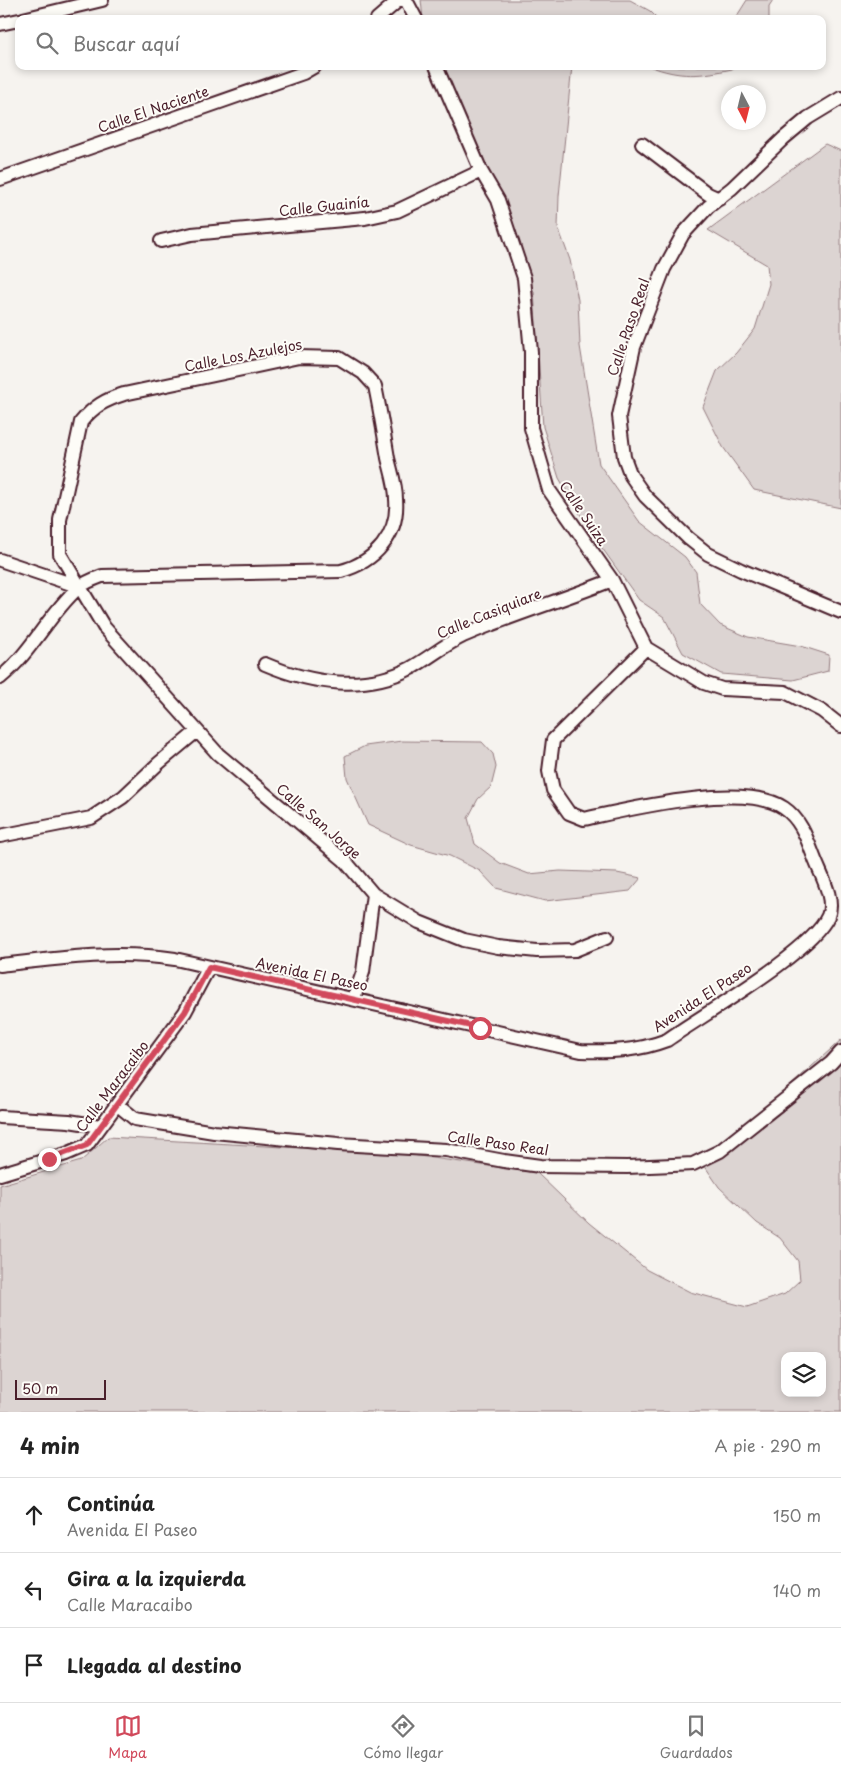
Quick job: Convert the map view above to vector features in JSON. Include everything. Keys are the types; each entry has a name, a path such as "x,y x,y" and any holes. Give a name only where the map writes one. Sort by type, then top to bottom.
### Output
{"street":[{"path":"40,15 102,0"},
{"path":"382,15 400,0"},
{"path":"406,0 414,15"},
{"path":"0,24 15,21"},
{"name":"Calle El Naciente","path":"0,179 308,70"},
{"name":"Calle Suiza","path":"438,70 482,171 498,200 524,278 530,352 531,428 538,458 549,490 612,580 646,648"},
{"name":"Calle Paso Real","path":"841,98 808,118 784,138 759,163 708,207 674,248 634,347 619,416 624,457 631,476 646,496 688,538 708,554 841,612"},
{"path":"642,144 708,194 719,199"},
{"name":"Calle Guainía","path":"161,241 192,234 381,214 422,201 482,171"},
{"name":"Calle Los Azulejos","path":"299,356 339,358 363,373 375,386 396,500 392,528 384,545 370,558 355,567 341,571 119,574 102,576 80,587 60,554 60,520 81,422 91,410 103,401 124,394 299,356"},
{"path":"0,560 80,587 56,612 30,649 0,678"},
{"name":"Calle Casiquiare","path":"265,664 284,672 344,684 384,679 414,667 462,636 612,580"},
{"name":"Calle San Jorge","path":"80,587 104,627 218,754 345,862 373,894 419,922 442,933 498,948 537,951 575,950 607,937"},
{"path":"646,648 704,683 722,689 785,692 822,711 841,726"},
{"name":"Avenida El Paseo","path":"0,965 97,954 140,954 354,998 581,1051 613,1052 646,1048 667,1040 793,955 819,929 829,915 829,897 802,826 784,808 763,799 708,797 584,819 568,813 561,804 553,790 549,771 553,740 646,648"},
{"path":"0,836 91,818 123,797 197,731"},
{"path":"354,998 363,972 373,894"},
{"name":"Calle Maracaibo","path":"0,1174 66,1154 87,1145 185,1012 209,967"},
{"name":"Calle Paso Real","path":"118,1105 135,1119 214,1132 338,1144 446,1150 540,1166 627,1167 693,1164 720,1150 739,1136 831,1063 841,1052"},
{"path":"0,1117 69,1121 100,1126"}],"shaded area":[{"path":"421,0 630,0 654,15 423,15"},
{"path":"747,0 773,0 769,6 769,15 738,15"},
{"path":"444,70 572,70 559,196 558,227 570,260 578,300 580,346 599,464 639,521 685,557 696,572 700,604 720,625 748,637 801,646 829,655 828,671 793,680 721,674 683,653 664,617 639,600 590,531 559,478 543,427 534,292"},
{"path":"660,70 726,70 690,75"},
{"path":"825,144 841,151 841,508 754,490 723,447 703,407 717,371 736,353 755,329 769,284 767,265 708,230"},
{"path":"402,741 482,742 493,754 496,767 491,787 478,799 468,818 475,844 500,863 529,874 560,871 617,873 641,878 630,891 545,901 496,888 480,871 450,856 411,845 368,825 347,778 345,756 365,746"},
{"path":"841,1040 841,1412 0,1412 0,1185 81,1161 108,1137 405,1154 537,1173 589,1223 647,1270 690,1292 747,1307 785,1294 800,1280 798,1261 780,1238 757,1223 719,1187 702,1162 718,1151"}],"route":[{"path":"49,1159 87,1145 100,1126 115,1110 185,1012 209,967 354,998 480,1028"}]}
